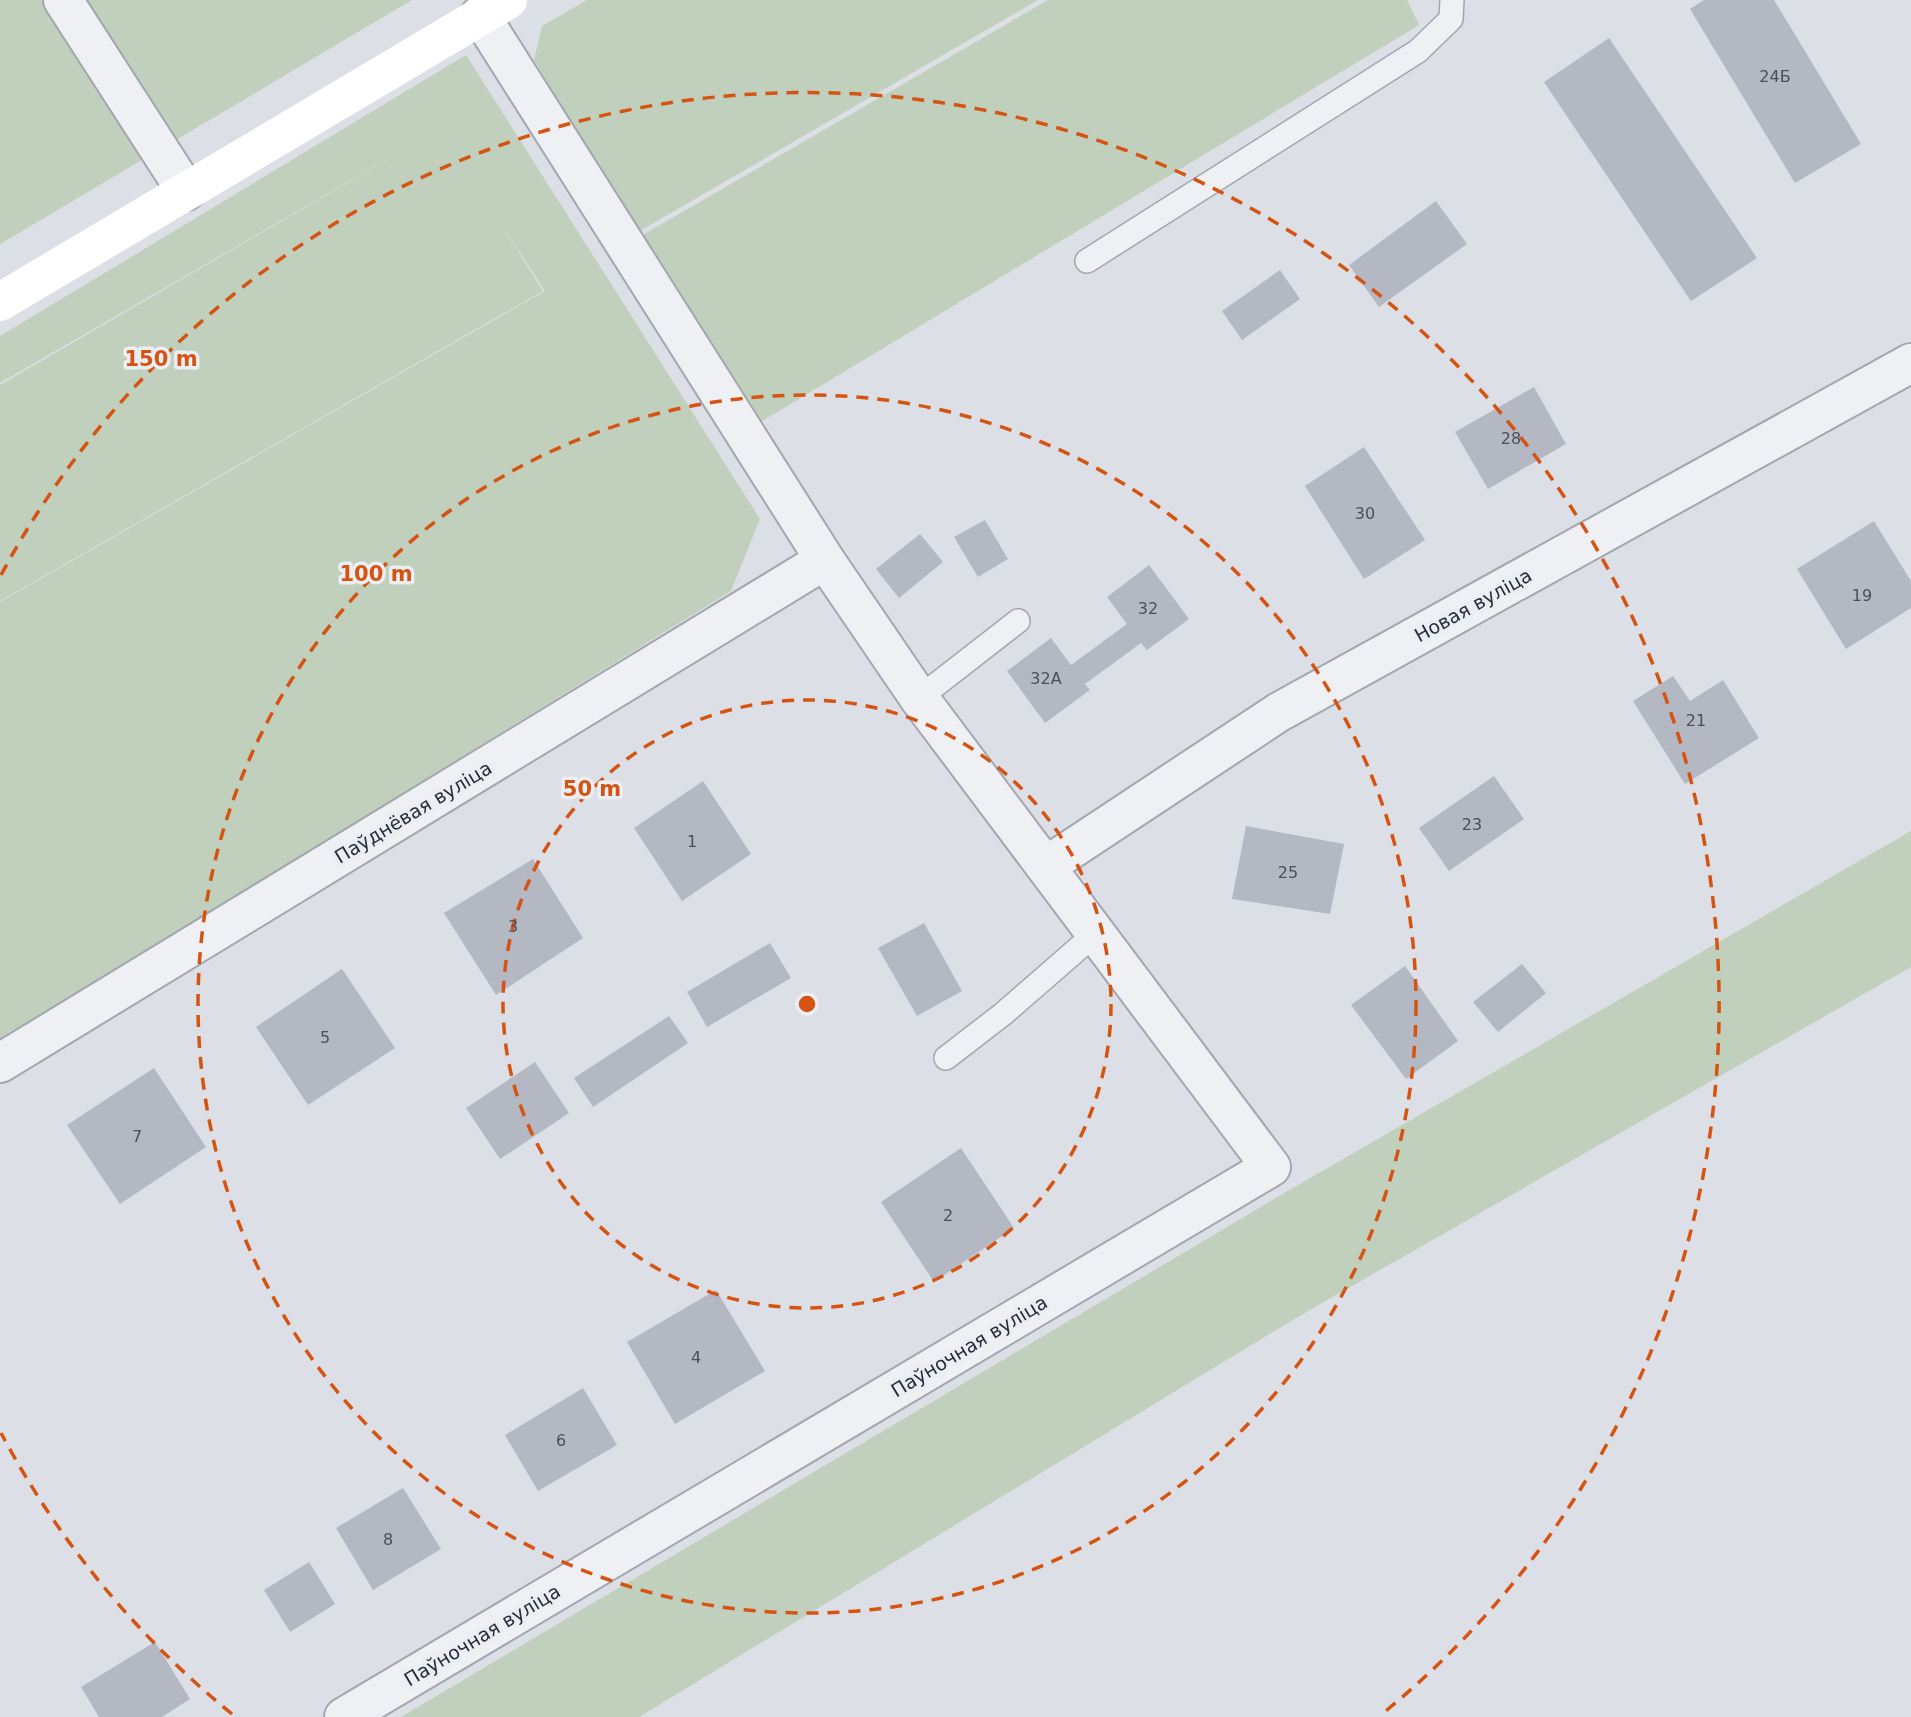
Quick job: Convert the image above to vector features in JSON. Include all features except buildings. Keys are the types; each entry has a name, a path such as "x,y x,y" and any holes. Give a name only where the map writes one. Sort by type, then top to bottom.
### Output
{"main road":[{"path":"0,302 494,8"}],"street":[{"path":"64,0 186,191"},
{"name":"Паўночная вуліца","path":"344,1717 1271,1167 919,698 825,560 494,8"},
{"name":"Новая вуліца","path":"1046,866 1279,712 1911,363"},
{"name":"Паўднёвая вуліца","path":"0,1063 825,560"}],"lane":[{"path":"1087,261 1418,51 1451,19 1452,0"},
{"path":"919,698 1018,621"},
{"path":"946,1058 1003,1014 1096,933"}],"green space":[{"path":"0,0 412,0 0,244"},
{"path":"587,0 1038,0 638,232 534,60 542,26"},
{"path":"1048,0 1407,0 1419,25 749,429 641,236"},
{"path":"466,55 760,519 731,591 0,1042 0,602 545,291 494,213 543,291 0,601 0,385 440,129 0,383 0,336"},
{"path":"1911,831 1911,967 1296,1318 639,1717 401,1717 1286,1192"}]}
